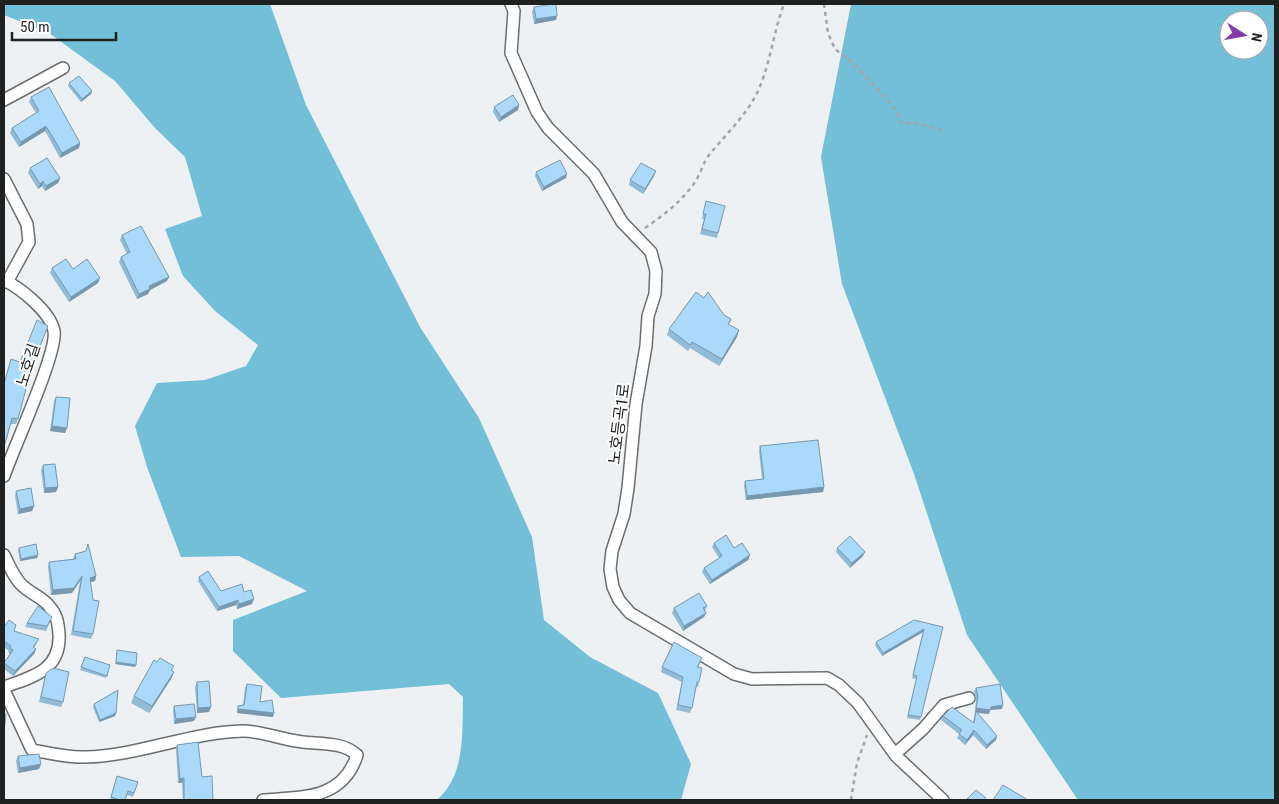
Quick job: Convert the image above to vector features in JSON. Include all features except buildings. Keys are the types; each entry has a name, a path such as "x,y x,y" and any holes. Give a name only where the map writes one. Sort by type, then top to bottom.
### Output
{"street":[{"name":"노호등곡1로","path":"511,4 514,11 511,53 537,112 548,128 594,174 622,222 651,252 656,271 655,294 648,316 646,346 636,404 624,514 612,551 610,569 613,587 619,600 630,613 710,662 734,674 752,679 827,678 839,685 858,703 895,754 943,800"},
{"path":"4,100 63,68"},
{"path":"4,179 27,224 29,242 6,281"},
{"name":"노호길","path":"4,476 49,362 55,332 50,320 34,303 19,288 6,281"},
{"path":"4,555 22,586 48,603 58,618 59,639 55,660 37,674 4,688 32,750 84,757 134,751 209,735 244,731 288,741 338,746 350,749 357,755 353,768 323,794 263,800"},
{"path":"895,754 924,729 944,705 969,698"}],"path":[{"path":"635,234 660,218 680,201 696,181 708,157 745,112 757,92 771,57 778,18 784,4"},
{"path":"824,4 828,33 835,49 854,64 892,105 902,123 916,123 943,131"},
{"path":"851,800 857,762 872,722"}],"shaded area":[{"path":"4,4 270,4 306,105 420,327 479,418 532,537 544,620 590,657 658,693 691,764 681,800 437,800 453,778 461,752 463,697 449,684 281,698 233,651 233,620 307,591 239,556 181,557 147,467 135,426 157,383 205,380 246,366 258,345 215,311 183,276 165,229 202,216 185,157 155,128 115,81 49,33 4,15"},
{"path":"851,4 1275,4 1275,800 1078,800 967,635 914,474 842,284 821,157"}]}
